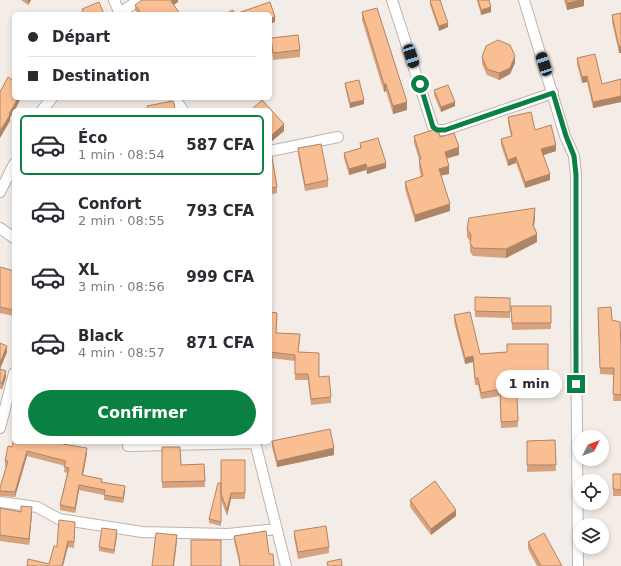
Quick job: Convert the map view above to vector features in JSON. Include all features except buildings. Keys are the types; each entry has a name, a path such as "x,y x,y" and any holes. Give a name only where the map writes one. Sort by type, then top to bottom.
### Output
{"street":[{"path":"114,0 120,12"},
{"path":"121,12 139,0"},
{"path":"392,0 433,127 437,130 445,130 553,93"},
{"path":"524,0 566,136 574,156 576,175 578,566"},
{"path":"44,108 50,100"},
{"path":"272,151 338,137"},
{"path":"0,192 12,168"},
{"path":"0,228 12,237"},
{"path":"0,428 12,381"},
{"path":"128,446 192,444"},
{"path":"256,444 286,566"},
{"path":"0,502 37,507 59,519 142,532 228,534 277,529"}],"route":[{"path":"420,84 433,127 437,130 445,130 553,93 566,136 574,156 576,175 576,384"}]}
